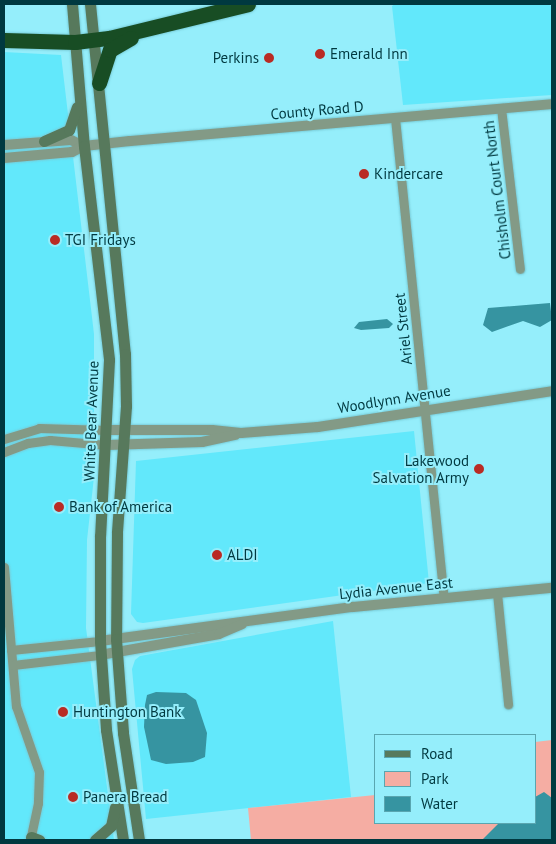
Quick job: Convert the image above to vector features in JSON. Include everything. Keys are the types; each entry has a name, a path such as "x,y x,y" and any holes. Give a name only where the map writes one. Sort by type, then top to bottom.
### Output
{"highway":[{"path":"4,40 76,42 95,40 170,24 248,4"},
{"path":"99,83 110,50 122,42 170,24"}],"main road":[{"name":"White Bear Avenue","path":"72,4 84,146 108,337 107,445 100,536 100,655 115,793 123,840"},
{"path":"90,4 124,329 124,446 117,533 116,639 124,732 139,840"},
{"path":"44,142 69,130 79,98"},
{"path":"95,840 111,825 115,793"}],"street":[{"name":"County Road D","path":"4,158 72,152 84,146 104,144 552,104"},
{"name":"Chisholm Court North","path":"501,108 520,269"},
{"name":"Ariel Street","path":"395,118 444,598"},
{"name":"County Road D","path":"4,145 71,140 84,146"},
{"name":"Woodlynn Avenue","path":"107,445 124,446 212,441 241,433 344,423 552,391"},
{"path":"4,439 39,428 107,430"},
{"name":"Woodlynn Avenue","path":"107,430 212,430 241,433"},
{"path":"4,452 28,443 50,440 107,445"},
{"path":"4,567 16,706 39,772 38,803 33,839"},
{"name":"Lydia Avenue East","path":"100,641 227,623 242,624 353,607 552,588"},
{"path":"497,593 508,704"},
{"name":"Lydia Avenue East","path":"100,655 218,634 242,624"},
{"path":"11,650 100,641"},
{"path":"13,665 100,655"}],"shaded area":[{"path":"395,4 549,4 552,8 552,95 403,105 392,6"},
{"path":"4,52 61,55 94,334 94,477 87,540 86,628 114,840 4,840"},
{"path":"414,431 429,583 143,623 137,622 131,614 136,461"},
{"path":"333,621 351,797 146,819 132,669 135,660 140,656"}],"green space":[{"path":"552,740 552,840 251,840 248,808 374,795 374,824 536,824 536,742"}],"water":[{"path":"550,303 552,320 540,327 523,321 492,332 483,325 488,308"},
{"path":"387,319 393,324 389,328 361,330 354,328 359,322"},
{"path":"156,692 186,693 196,700 207,733 205,757 193,762 166,764 151,760 144,727 145,705 147,695"},
{"path":"544,792 552,798 552,840 482,840 498,824 536,824 536,796"}],"place":[{"name":"Emerald Inn","path":"320,54"},
{"name":"Perkins","path":"269,58"},
{"name":"Kindercare","path":"364,174"},
{"name":"TGI Fridays","path":"55,240"},
{"name":"Lakewood Salvation Army","path":"479,469"},
{"name":"Bank of America","path":"59,507"},
{"name":"ALDI","path":"217,555"},
{"name":"Huntington Bank","path":"63,712"},
{"name":"Panera Bread","path":"73,797"}]}
